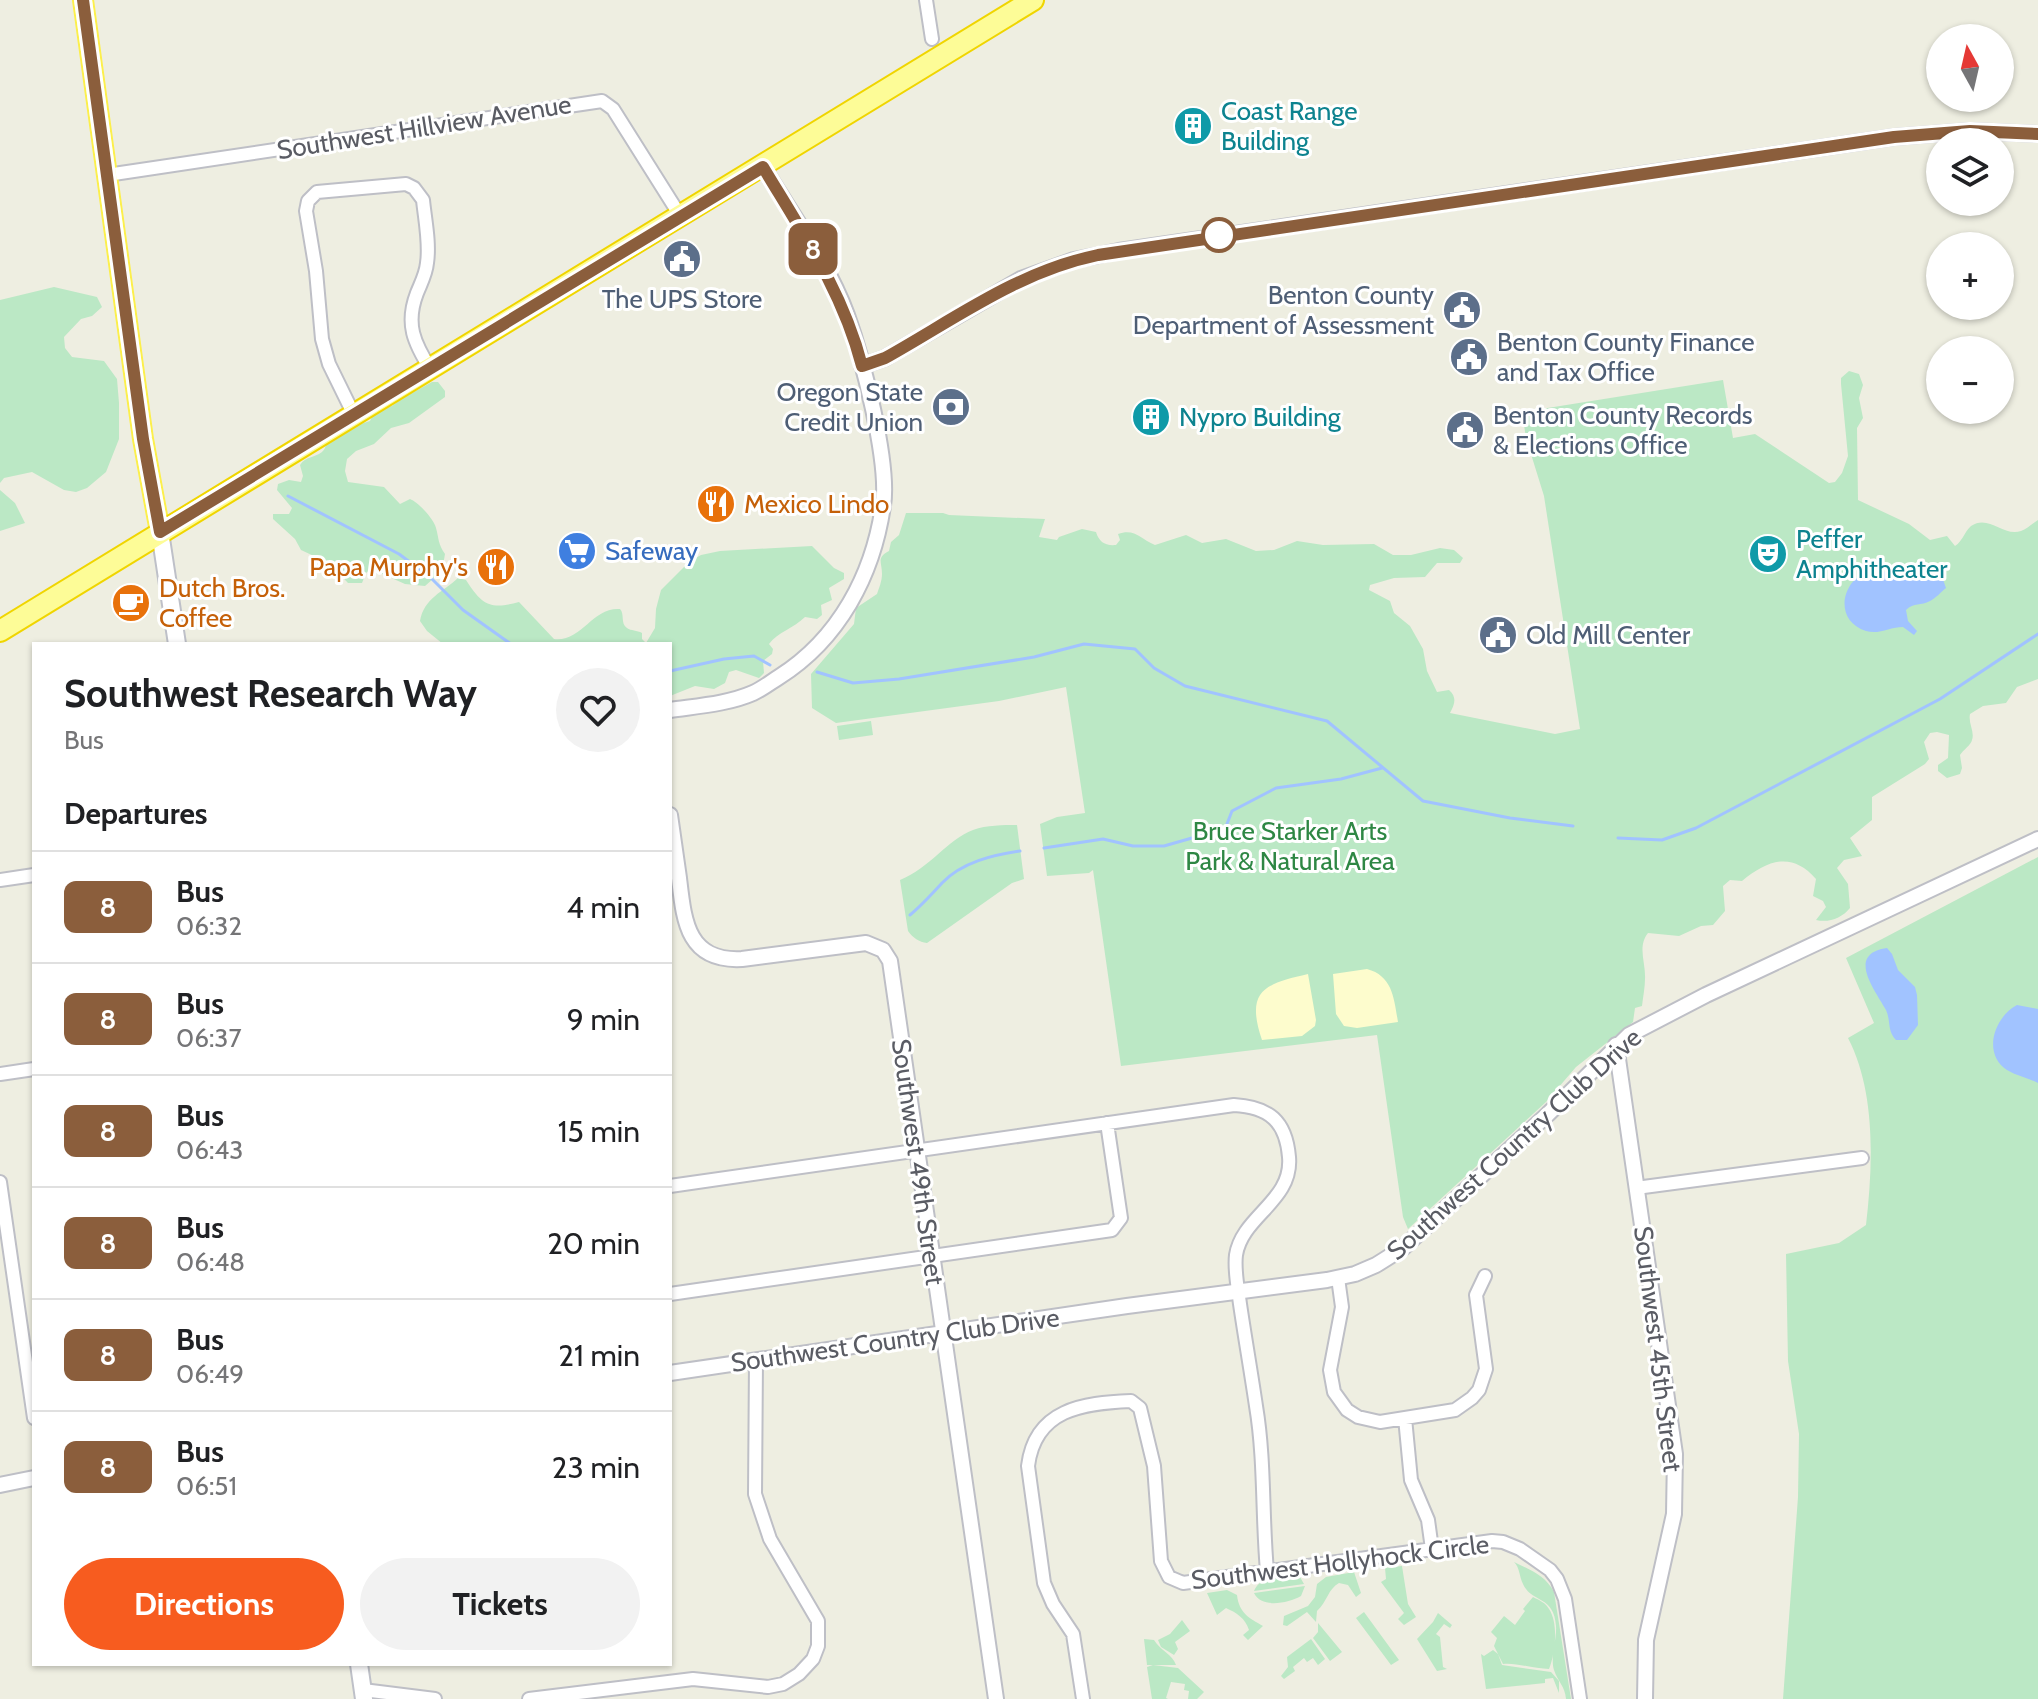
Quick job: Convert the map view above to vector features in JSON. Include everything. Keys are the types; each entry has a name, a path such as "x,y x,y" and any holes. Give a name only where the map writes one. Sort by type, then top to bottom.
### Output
{"highway":[{"path":"0,631 1033,0"}],"main road":[{"path":"83,0 143,439 177,642"},
{"path":"359,1666 364,1695"}],"street":[{"path":"926,0 932,39"},
{"name":"Southwest Hillview Avenue","path":"107,175 602,101 613,109 681,217"},
{"path":"862,366 885,358 1021,279 1074,260 1894,137 1970,131 2038,134"},
{"path":"672,710 754,693 821,645 848,609 867,570 884,505 881,458 862,366 846,313 834,287 763,167"},
{"path":"354,415 329,364 322,339 316,271 306,211 308,201 317,192 406,184 419,192 423,200 428,260 412,308 411,322 416,346 431,370"},
{"name":"Southwest 49th Street","path":"672,830 683,913 694,941 708,954 728,960 866,943 876,945 887,955 996,1699"},
{"name":"Southwest Country Club Drive","path":"672,1373 1338,1278 1376,1265 1403,1248 1548,1114 1616,1045 1639,1029 2038,839"},
{"path":"0,880 32,875"},
{"name":"Southwest 45th Street","path":"1616,1045 1676,1462 1674,1514 1646,1640 1645,1699"},
{"path":"0,1074 32,1069"},
{"path":"672,1186 1234,1105 1256,1107 1274,1118 1286,1140 1289,1160 1287,1180 1279,1195 1239,1241 1236,1257 1238,1292 1258,1417 1267,1571"},
{"path":"672,1294 1116,1228 1121,1218 1107,1123"},
{"path":"1636,1188 1862,1158"},
{"path":"0,1182 32,1390"},
{"path":"1338,1278 1342,1307 1330,1370 1334,1392 1347,1410 1358,1417 1380,1422 1455,1410 1479,1390 1486,1369 1476,1295 1485,1276"},
{"path":"529,1699 693,1679 775,1686 791,1680 813,1659 819,1633 818,1621 770,1539 755,1494 756,1360"},
{"name":"Southwest Hollyhock Circle","path":"1083,1699 1073,1634 1053,1604 1044,1583 1028,1466 1035,1439 1057,1415 1075,1409 1131,1401 1140,1408 1154,1466 1161,1561 1169,1577 1183,1583 1503,1542 1520,1549 1553,1573 1565,1599 1580,1699"},
{"path":"1405,1418 1411,1480 1428,1520 1432,1549"},
{"path":"0,1485 32,1478"},
{"path":"364,1695 435,1699"}],"green space":[{"path":"54,287 97,297 102,307 92,316 81,319 64,337 65,348 72,357 104,361 117,379 119,439 106,472 87,488 76,492 64,490 32,472 4,478 0,483 0,300"},
{"name":"Bruce Starker Arts Park & Natural Area","path":"1849,371 1859,374 1863,385 1859,398 1863,418 1857,428 1858,500 1909,524 1930,540 1947,536 1955,546 1971,526 1978,523 2014,532 2038,520 2038,679 2017,687 2006,703 1983,706 1970,714 1973,737 1960,755 1960,774 1947,778 1938,771 1938,765 1948,758 1949,735 1930,733 1924,742 1929,759 1925,764 1872,797 1872,820 1850,838 1862,856 1844,860 1837,868 1848,884 1850,908 1843,915 1830,920 1816,920 1826,907 1823,901 1813,896 1816,879 1798,865 1780,862 1761,868 1742,881 1730,880 1723,886 1725,911 1713,925 1701,926 1679,936 1648,933 1642,949 1645,979 1642,1006 1635,1008 1633,1022 1576,1067 1546,1102 1408,1229 1403,1217 1377,1035 1121,1066 1093,870 1089,873 1047,876 1040,824 1057,817 1085,813 1066,687 999,701 836,723 812,708 811,674 854,624 856,608 877,594 882,577 881,558 899,535 906,513 943,513 1045,519 1039,537 1057,540 1082,529 1096,532 1103,543 1112,545 1120,540 1118,534 1129,532 1155,545 1186,535 1202,543 1226,539 1256,551 1274,550 1297,541 1323,545 1374,544 1393,555 1411,555 1440,548 1454,550 1463,558 1460,563 1437,563 1425,577 1394,578 1370,585 1369,590 1390,601 1394,613 1410,626 1423,649 1427,671 1437,692 1449,690 1453,695 1454,704 1450,713 1555,734 1580,729 1544,496 1526,438 1522,412 1723,380 1733,438 1755,434 1829,483 1835,482 1842,473 1848,456 1841,378"},
{"path":"432,382 438,382 445,391 445,397 409,423 391,428 374,444 356,451 347,459 345,471 348,482 384,487 400,504 410,499 425,511 435,524 445,554 442,571 425,586 405,584 371,569 362,583 348,583 329,563 301,550 295,539 273,519 273,514 289,514 292,508 277,490 278,484 289,480 301,482 300,465 322,452 332,438 370,421 375,410 392,406"},
{"path":"0,490 15,503 25,523 0,531"},
{"path":"812,546 834,568 844,573 844,579 829,588 832,600 821,605 822,615 817,619 805,617 769,644 772,654 763,661 764,673 759,678 736,670 729,672 725,683 714,689 695,686 672,695 672,642 647,642 655,628 661,590 690,561 720,551"},
{"path":"458,578 466,580 477,595 488,603 501,605 519,602 554,639 572,635 602,613 620,609 625,626 642,633 645,642 441,642 420,621 430,601"},
{"path":"871,721 873,735 839,740 837,726"},
{"path":"1017,825 1024,879 1012,883 927,943 912,936 908,931 900,880 973,830"},
{"path":"2038,857 2038,1699 1783,1699 1798,1497 1799,1434 1788,1361 1786,1254 1839,1243 1866,1225 1868,1202 1871,1154 1868,1105 1864,1082 1848,1038 1874,1023 1846,958"},
{"path":"1514,1562 1542,1577 1554,1592 1571,1699 1566,1699 1553,1665 1554,1616 1547,1604 1527,1590"},
{"path":"1402,1566 1408,1604 1416,1617 1404,1625 1398,1619 1404,1613 1381,1582 1386,1579 1385,1568"},
{"path":"1354,1572 1361,1593 1356,1597 1348,1585 1339,1583 1317,1611 1316,1622 1307,1612 1287,1626 1283,1625 1284,1616 1308,1606 1315,1597 1317,1584 1326,1577"},
{"path":"1300,1577 1304,1584 1254,1591 1265,1580"},
{"path":"1305,1586 1301,1596 1283,1602 1269,1603 1254,1593"},
{"path":"1227,1590 1237,1595 1246,1614 1263,1626 1248,1640 1243,1635 1249,1630 1243,1619 1226,1608 1217,1615 1207,1593"},
{"path":"1533,1597 1548,1607 1554,1623 1554,1647 1549,1669 1503,1664 1494,1646 1497,1638 1491,1632 1504,1616 1515,1625"},
{"path":"1364,1612 1399,1660 1391,1665 1356,1618"},
{"path":"1438,1613 1452,1625 1450,1628 1444,1624 1436,1634 1440,1637 1443,1667 1447,1669 1437,1671 1417,1639"},
{"path":"1182,1620 1190,1631 1175,1642 1178,1649 1174,1655 1161,1647 1158,1640 1170,1634"},
{"path":"1318,1623 1342,1652 1330,1661 1313,1638 1318,1632"},
{"path":"1144,1639 1154,1640 1176,1665 1147,1665"},
{"path":"1311,1639 1325,1659 1318,1665 1313,1658 1307,1662 1304,1658 1293,1667 1295,1671 1284,1679 1281,1676 1288,1667 1287,1657"},
{"path":"1493,1650 1502,1665 1551,1672 1559,1681 1559,1693 1553,1678 1545,1679 1545,1683 1486,1689 1481,1654 1484,1656"},
{"path":"1147,1667 1178,1668 1204,1692 1197,1699 1188,1699 1189,1691 1184,1690 1185,1684 1171,1682 1168,1699 1152,1699"}],"sand":[{"path":"1367,969 1376,972 1387,983 1398,1022 1357,1028 1344,1026 1336,1014 1333,974"},
{"path":"1308,974 1315,1026 1302,1036 1262,1040 1256,1010 1262,992 1280,982"}],"water":[{"path":"1876,569 1903,578 1920,569 1940,571 1946,588 1930,601 1906,610 1908,621 1917,631 1914,635 1903,627 1866,631 1848,617 1845,598 1849,588 1855,579"},
{"path":"1887,948 1898,970 1915,987 1917,995 1918,1025 1907,1040 1893,1037 1886,1010 1867,974 1868,958 1874,952"},
{"path":"2017,1005 2038,1009 2038,1083 2007,1070 1995,1055 1993,1046 1997,1027"}],"waterway":[{"path":"288,496 399,554 430,577 463,610 508,642"},
{"path":"1618,838 1662,840 1696,828 1940,699 2038,634"},
{"path":"817,672 853,683 899,679 1034,657 1084,644 1135,649 1154,668 1185,686 1327,721 1423,801 1510,818 1573,826"},
{"path":"672,671 754,656 770,665"},
{"path":"1044,848 1103,839 1133,846 1164,846 1199,836 1217,835 1225,829 1232,811 1276,788 1341,779 1382,768"},
{"path":"910,915 959,870 989,857 1020,851"}],"bus line":[{"name":"8","path":"83,0 143,439 160,532 763,167 834,287 846,313 862,366 885,358 1021,279 1098,255 1894,137 1970,131 2038,134"}],"place":[{"name":"Coast Range Building","path":"1193,126"},
{"name":"The UPS Store","path":"682,259"},
{"name":"Benton County Department of Assessment","path":"1462,310"},
{"name":"Benton County Finance and Tax Office","path":"1469,357"},
{"name":"Oregon State Credit Union","path":"951,407"},
{"name":"Nypro Building","path":"1151,417"},
{"name":"Benton County Records & Elections Office","path":"1465,430"},
{"name":"Mexico Lindo","path":"716,504"},
{"name":"Safeway","path":"577,551"},
{"name":"Peffer Amphitheater","path":"1768,554"},
{"name":"Papa Murphy's","path":"496,567"},
{"name":"Dutch Bros. Coffee","path":"131,603"},
{"name":"Old Mill Center","path":"1498,635"}]}
